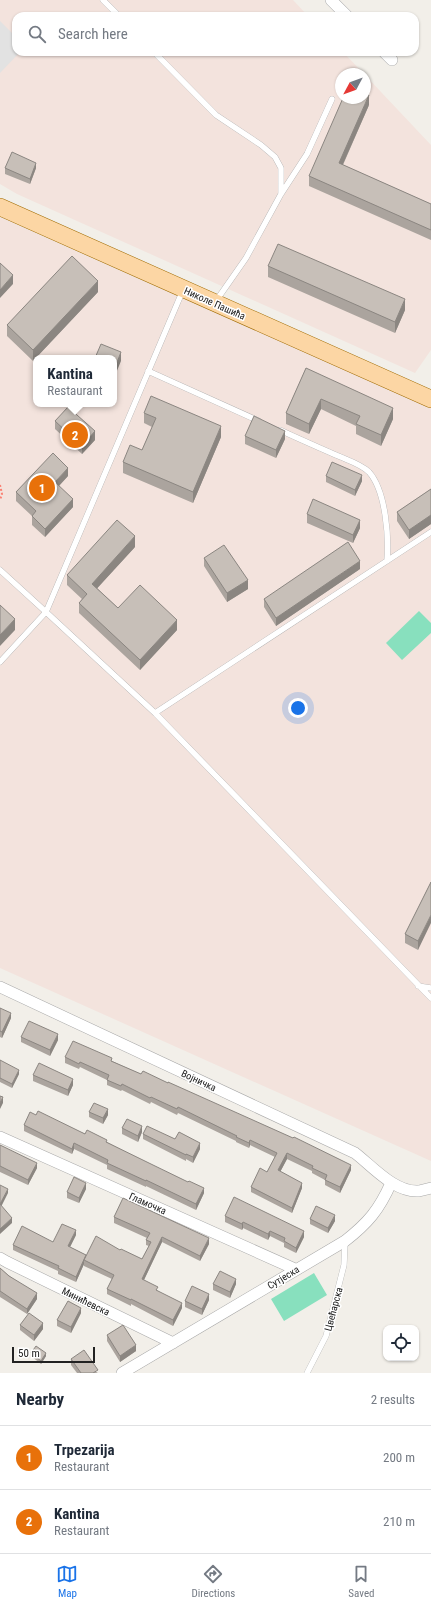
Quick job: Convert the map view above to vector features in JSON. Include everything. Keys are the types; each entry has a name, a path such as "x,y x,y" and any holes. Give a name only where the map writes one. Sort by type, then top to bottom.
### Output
{"main road":[{"name":"Николе Пашића","path":"0,207 431,399"}],"street":[{"path":"331,0 344,12"},
{"name":"Војничка","path":"0,987 355,1153 391,1183"},
{"name":"Гламочка","path":"0,1137 295,1269"},
{"path":"391,1183 407,1190 418,1191 431,1188"},
{"name":"Сутјеска","path":"122,1373 295,1269 345,1241 369,1221 387,1193 391,1183"},
{"name":"Минићевска","path":"0,1258 173,1343"}],"lane":[{"path":"103,0 114,12"},
{"path":"158,56 216,115 275,156 281,168 281,194"},
{"path":"214,303 246,258 281,194 308,154 332,99"},
{"path":"0,662 46,612 183,289"},
{"path":"148,371 265,424"},
{"path":"272,427 354,463 368,472 376,482 384,509 388,542 387,562"},
{"path":"155,713 431,532"},
{"path":"0,570 155,713 431,998"},
{"path":"418,986 431,988"},
{"name":"Цвећарска","path":"307,1373 326,1336 344,1265 345,1241"}],"path":[{"path":"0,485 2,494 0,500"}],"shaded area":[{"path":"0,0 293,0 304,12 12,12 12,56 347,56 358,68 335,68 335,104 371,104 371,81 431,145 431,350 415,373 17,194 0,184"},
{"path":"0,21 12,33 12,56 16,56 0,73"},
{"path":"0,217 431,406 431,1161 0,968"}],"green space":[{"path":"419,611 431,623 431,633 402,660 386,643"},
{"path":"314,1273 327,1295 284,1321 271,1299"}],"building":[{"path":"340,104 365,104 339,163 431,204 431,230 309,176"},
{"path":"12,152 36,163 30,179 5,168"},
{"path":"278,244 405,299 395,322 268,266"},
{"path":"72,256 98,281 33,350 7,325"},
{"path":"0,263 13,275 0,290"},
{"path":"101,344 121,352 117,362 117,355 96,355"},
{"path":"306,368 393,408 381,435 356,424 360,416 321,399 309,424 286,413"},
{"path":"151,396 221,426 193,492 123,462 130,445 142,450 156,418 144,413"},
{"path":"68,407 95,431 82,446 55,421"},
{"path":"254,416 285,431 276,450 245,436"},
{"path":"53,453 68,468 55,482 73,499 45,529 32,516 36,511 16,492"},
{"path":"332,462 362,475 355,490 326,476"},
{"path":"431,489 431,515 409,530 397,512"},
{"path":"313,499 360,520 353,535 307,514"},
{"path":"117,520 135,536 92,584 118,608 140,585 177,620 140,660 79,603 87,594 67,575"},
{"path":"348,542 360,561 276,618 264,599"},
{"path":"224,545 248,580 227,593 204,558"},
{"path":"0,605 15,619 0,635"},
{"path":"431,882 431,915 418,941 405,934"},
{"path":"0,1008 11,1013 2,1032 0,1031"},
{"path":"29,1021 58,1034 50,1050 21,1037"},
{"path":"73,1041 112,1058 111,1061 141,1074 143,1071 293,1138 294,1137 351,1165 340,1187 325,1180 327,1175 312,1168 313,1166 287,1153 278,1170 302,1183 292,1208 251,1187 260,1168 267,1172 277,1153 250,1140 249,1143 236,1137 237,1136 178,1107 177,1109 122,1084 121,1086 107,1080 109,1075 65,1057"},
{"path":"0,1060 19,1070 12,1084 0,1078"},
{"path":"39,1063 73,1079 68,1090 33,1075"},
{"path":"0,1096 3,1097 0,1103"},
{"path":"94,1103 108,1109 103,1118 89,1112"},
{"path":"38,1111 85,1134 87,1130 107,1140 106,1142 188,1182 189,1181 204,1188 196,1204 107,1163 108,1160 74,1143 72,1149 24,1125 30,1112 36,1115"},
{"path":"127,1119 142,1126 138,1136 122,1128"},
{"path":"147,1126 175,1139 179,1132 200,1143 193,1157 186,1155 143,1134"},
{"path":"0,1145 37,1163 28,1180 0,1166"},
{"path":"74,1177 86,1183 79,1198 67,1192"},
{"path":"0,1185 8,1189 0,1204"},
{"path":"234,1197 304,1231 296,1248 284,1241 285,1238 270,1231 268,1234 243,1222 242,1224 225,1216"},
{"path":"123,1198 209,1238 200,1256 162,1237 142,1279 158,1287 156,1290 182,1303 173,1320 107,1289 114,1275 84,1260 96,1236 120,1250 121,1249 142,1259 151,1242 146,1240 150,1233 114,1217"},
{"path":"0,1204 12,1218 0,1229"},
{"path":"316,1206 335,1215 328,1228 310,1219"},
{"path":"62,1224 76,1230 68,1246 86,1255 76,1277 58,1268 59,1266 13,1245 22,1226 53,1242"},
{"path":"0,1268 9,1276 37,1293 27,1309 0,1291"},
{"path":"220,1271 236,1279 230,1292 213,1284"},
{"path":"192,1286 209,1294 202,1309 185,1301"},
{"path":"68,1301 81,1308 71,1327 57,1320"},
{"path":"29,1313 43,1323 34,1335 20,1325"},
{"path":"123,1325 136,1345 120,1356 107,1335"},
{"path":"36,1346 46,1353 41,1361 31,1353"},
{"path":"84,1350 98,1370 93,1373 81,1373 71,1359"}],"place":[{"name":"Kantina","path":"75,435"},
{"name":"Trpezarija","path":"42,488"}]}
